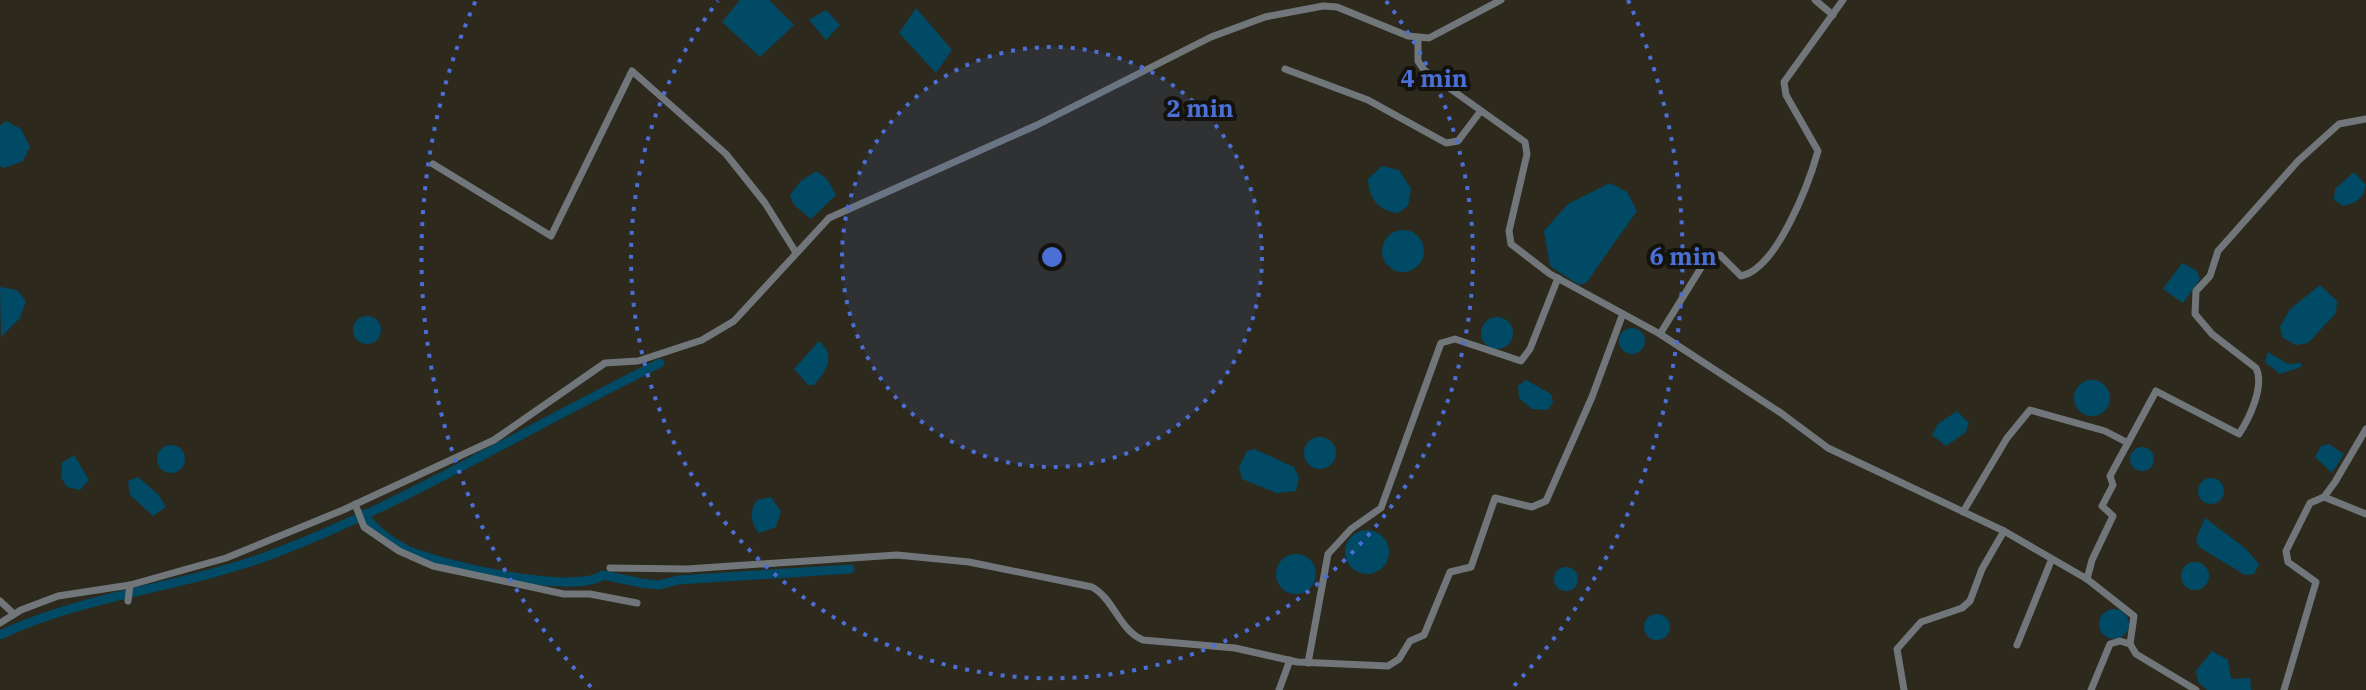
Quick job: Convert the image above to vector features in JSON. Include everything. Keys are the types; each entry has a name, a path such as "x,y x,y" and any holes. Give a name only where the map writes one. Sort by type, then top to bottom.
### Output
{"street":[{"path":"0,623 58,596 130,585 226,558 355,504 494,440 605,363 638,361 702,340 734,321 795,251 829,218 1037,125 1211,37 1265,17 1309,7 1337,7 1418,43 1501,0"},
{"path":"1815,0 1833,15"},
{"path":"1660,334 1709,255 1720,255 1741,276 1752,274 1763,264 1782,233 1809,182 1818,151 1786,95 1784,82 1843,0"},
{"path":"1418,43 1418,61 1443,85 1525,142 1527,154 1509,239 1526,257 1622,316 1660,334 1781,413 1828,448 2004,531 2051,561 2087,579 2134,616 2130,644"},
{"path":"1285,69 1368,100 1446,143 1458,141 1480,112"},
{"path":"433,164 551,236 632,71 726,154 765,203 795,251"},
{"path":"2087,579 2092,560 2113,516 2102,506 2113,485 2110,476 2158,390 2190,411 2241,432 2252,409 2259,375 2195,314 2196,291 2210,276 2218,251 2298,161 2339,124 2366,119"},
{"path":"1308,663 1328,554 1351,529 1381,508 1441,343 1455,339 1521,361 1530,349 1558,278"},
{"path":"610,568 687,569 897,555 969,562 1092,587 1104,596 1133,634 1143,640 1235,648 1308,663 1392,664 1410,641 1424,635 1450,572 1471,567 1495,498 1532,507 1546,501 1592,397 1622,316"},
{"path":"1963,512 2007,438 2030,410 2105,431 2128,443"},
{"path":"2284,690 2316,582 2288,562 2286,551 2310,503 2324,497 2366,429"},
{"path":"2324,497 2366,514"},
{"path":"355,504 364,527 399,551 433,566 564,594 590,594 637,603"},
{"path":"1904,690 1897,649 1905,636 1921,622 1962,608 1970,601 2004,531"},
{"path":"2017,645 2051,561"},
{"path":"128,601 130,585"},
{"path":"0,601 14,614"},
{"path":"2091,690 2110,644 2120,641 2130,644 2142,660 2196,690"},
{"path":"1279,690 1290,660"}],"water":[{"path":"740,0 769,0 794,25 760,57 722,22"},
{"path":"916,8 952,50 936,73 899,33"},
{"path":"826,10 840,25 826,40 809,20"},
{"path":"6,121 21,129 30,147 23,161 4,168 0,166 0,126"},
{"path":"1382,166 1399,170 1411,189 1408,206 1398,213 1385,210 1370,192 1368,179"},
{"path":"816,171 827,179 836,195 811,219 794,205 790,195 800,182"},
{"path":"2354,172 2366,185 2365,190 2359,199 2344,206 2334,200 2335,189"},
{"path":"1610,183 1627,192 1637,211 1586,283 1579,285 1550,266 1544,231 1568,204"},
{"path":"1403,230 1418,236 1424,251 1418,266 1403,272 1388,266 1382,251 1388,236"},
{"path":"2182,263 2196,270 2200,279 2183,303 2163,289"},
{"path":"2320,285 2337,301 2336,313 2308,343 2296,345 2283,338 2280,327 2290,309"},
{"path":"0,287 17,290 26,301 20,318 1,337"},
{"path":"367,316 377,320 381,330 377,340 367,344 357,340 353,330 357,320"},
{"path":"1497,317 1508,322 1513,333 1508,344 1497,349 1486,344 1481,333 1486,322"},
{"path":"1632,328 1641,332 1645,341 1641,350 1632,354 1623,350 1619,341 1623,332"},
{"path":"819,341 827,352 828,363 814,385 808,385 794,369"},
{"path":"2268,352 2288,364 2301,363 2301,367 2280,374 2265,362"},
{"path":"1526,380 1551,394 1553,402 1548,410 1532,409 1519,398 1518,386"},
{"path":"2092,380 2105,385 2110,398 2105,411 2092,416 2079,411 2074,398 2079,385"},
{"path":"1957,411 1969,423 1966,432 1946,446 1932,435 1938,424"},
{"path":"1320,437 1332,441 1336,453 1332,465 1320,469 1308,465 1304,453 1308,441"},
{"path":"2329,444 2344,454 2332,473 2315,457 2321,446"},
{"path":"171,445 181,449 185,459 181,469 171,473 161,469 157,459 161,449"},
{"path":"2137,447 2147,447 2154,454 2154,464 2147,471 2137,471 2130,464 2130,454"},
{"path":"1254,449 1294,467 1299,478 1296,491 1276,493 1242,479 1239,467 1247,451"},
{"path":"74,455 89,480 80,490 67,487 61,477 62,463"},
{"path":"138,477 158,494 166,507 153,516 130,495 128,481"},
{"path":"2211,478 2220,482 2224,491 2220,500 2211,504 2202,500 2198,491 2202,482"},
{"path":"771,497 781,511 776,527 759,533 752,521 753,509 757,500"},
{"path":"2205,518 2245,548 2259,564 2254,574 2245,575 2199,547 2196,539"},
{"path":"1367,530 1383,536 1389,552 1383,568 1367,574 1351,568 1345,552 1351,536"},
{"path":"1296,554 1310,560 1316,574 1310,588 1296,594 1282,588 1276,574 1282,560"},
{"path":"2195,562 2205,566 2209,576 2205,586 2195,590 2185,586 2181,576 2185,566"},
{"path":"1566,567 1575,570 1578,579 1575,588 1566,591 1557,588 1554,579 1557,570"},
{"path":"2114,609 2120,610 2128,618 2128,630 2120,638 2114,639 2108,638 2100,630 2099,624 2100,618 2108,610"},
{"path":"1657,614 1666,618 1670,627 1666,636 1657,640 1648,636 1644,627 1648,618"},
{"path":"2212,651 2228,660 2231,679 2250,678 2251,690 2207,690 2198,682 2196,671"}],"waterway":[{"path":"0,635 33,621 101,600 239,566 323,534 420,488 660,363"},
{"path":"363,514 393,542 422,556 475,570 537,580 588,581 603,575 659,585 678,580 850,569"}]}
